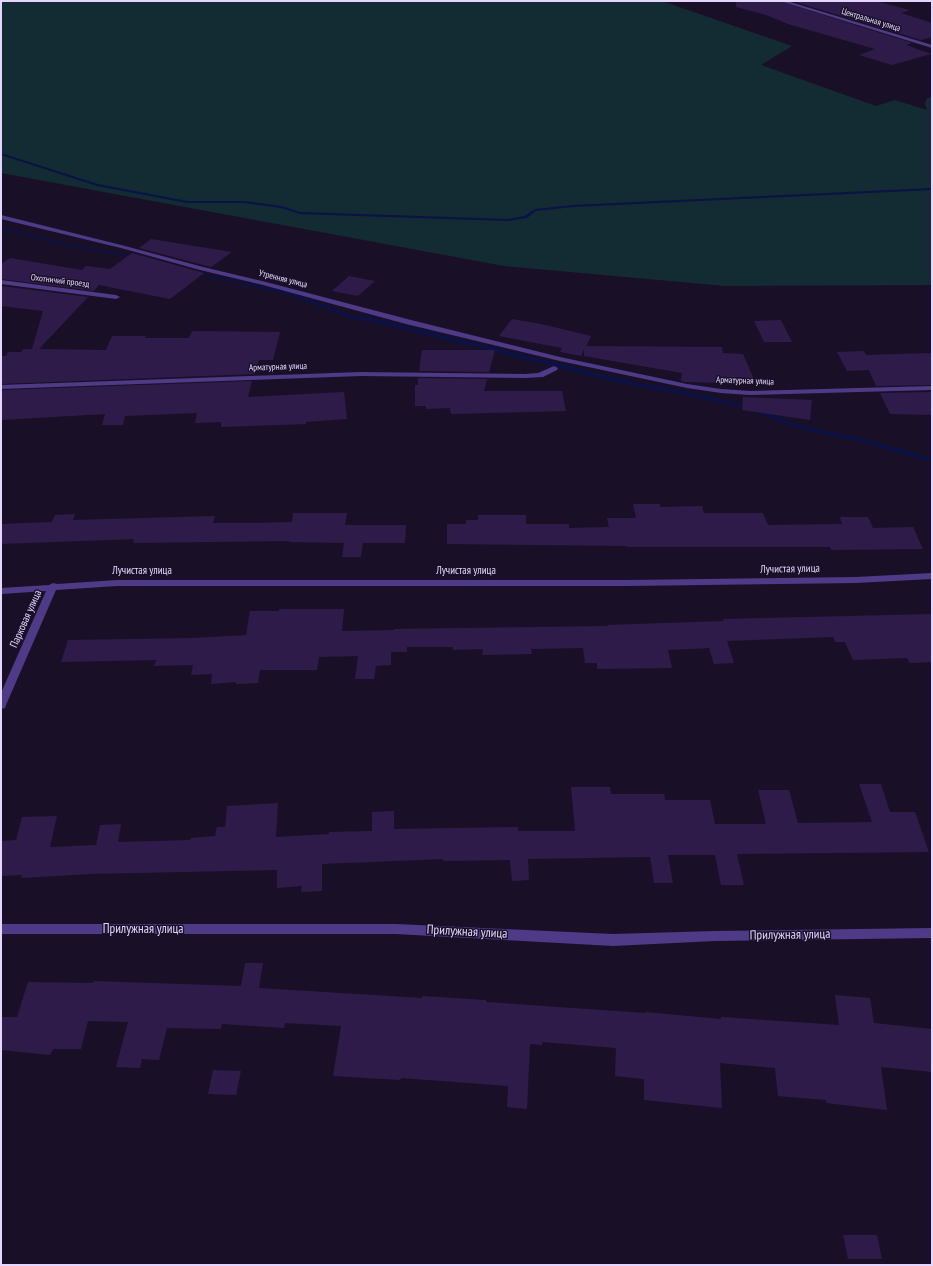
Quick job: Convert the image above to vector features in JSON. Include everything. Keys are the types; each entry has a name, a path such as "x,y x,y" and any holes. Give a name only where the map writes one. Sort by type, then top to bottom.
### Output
{"street":[{"name":"Центральная улица","path":"782,1 932,47"},
{"name":"Утренняя улица","path":"1,217 123,247 202,269 264,283 557,363"},
{"name":"Охотничий проезд","path":"1,282 116,297"},
{"name":"Арматурная улица","path":"1,387 162,380 362,374 525,376 540,374 557,363 687,386 721,391 750,393 932,388"},
{"name":"Лучистая улица","path":"1,591 53,586 117,583 628,583 856,580 932,576"},
{"name":"Парковая улица","path":"1,705 53,586"},
{"name":"Прилужная улица","path":"1,928 396,929 613,940 715,936 932,933"}],"shaded area":[{"path":"1,1 662,1 792,46 761,65 876,106 895,100 927,110 925,104 927,98 932,97 932,285 725,286 504,266 1,173"}],"building":[{"path":"736,1 779,1 912,43 906,45 931,54 892,65 859,55 875,49 788,24 766,15 736,7"},
{"path":"792,1 876,1 910,10 901,13 932,23 932,37 921,40"},
{"path":"151,239 232,252 211,267 139,248"},
{"path":"132,253 204,273 170,299 99,285 94,291 1,279 1,264 10,258 82,270 86,266 110,269"},
{"path":"349,276 375,281 358,296 332,291"},
{"path":"1,286 88,297 39,349 106,350 112,336 189,338 192,331 280,332 273,360 259,360 255,374 1,384 1,356 6,356 8,352 21,352 23,349 32,349 43,311 1,306"},
{"path":"512,319 541,324 591,336 586,346 722,347 723,353 743,354 756,384 685,382 681,381 682,373 584,356 584,349 581,356 560,352 562,348 499,336"},
{"path":"781,320 792,342 764,342 754,321"},
{"path":"422,350 495,350 489,372 419,371"},
{"path":"864,351 866,355 932,353 932,385 876,386 869,370 847,371 837,352"},
{"path":"418,378 487,379 484,391 562,391 566,411 451,414 450,408 426,409 426,406 415,406 415,385 418,385"},
{"path":"252,381 248,397 344,392 347,419 306,422 306,424 221,427 221,422 195,423 197,413 125,416 123,425 102,425 105,414 1,420 1,390"},
{"path":"932,392 932,415 890,414 880,393"},
{"path":"743,397 812,400 810,420 742,410"},
{"path":"633,504 660,504 660,507 702,506 704,513 763,513 768,525 842,524 840,517 868,517 873,528 913,527 923,549 831,550 830,547 627,547 447,544 447,524 466,524 466,520 478,520 478,515 526,515 526,524 569,524 569,528 609,527 607,518 636,518"},
{"path":"293,513 347,513 345,525 406,525 405,543 363,543 361,557 342,557 344,543 289,541 133,543 134,539 1,544 1,524 52,522 55,515 75,514 73,520 215,516 213,523 254,523 292,522"},
{"path":"279,609 344,609 342,631 608,626 724,621 723,619 932,614 932,662 910,663 907,658 853,660 845,642 835,642 833,637 727,641 734,663 714,664 709,648 668,650 672,668 597,669 597,663 585,663 583,648 531,649 532,654 482,655 483,649 453,650 453,647 407,647 407,652 391,652 391,665 376,666 374,679 355,679 358,656 319,657 317,670 260,670 258,683 236,684 236,682 211,684 212,674 191,675 193,665 154,666 156,660 61,662 68,640 193,638 246,635 250,611 279,611"},
{"path":"859,784 881,784 890,812 915,812 929,852 737,854 744,885 721,885 715,855 668,855 673,883 654,883 650,857 528,859 529,880 512,881 510,860 443,861 443,859 322,864 322,891 301,892 302,886 277,888 277,870 90,874 21,878 22,875 1,876 1,841 16,840 22,817 57,816 50,847 96,845 100,825 121,824 118,842 190,840 191,838 215,836 217,827 225,827 227,806 278,803 276,837 329,834 329,832 372,831 372,812 394,811 394,829 518,827 518,831 575,831 571,787 610,787 611,794 664,794 665,800 710,800 715,824 766,824 758,790 789,790 798,823 872,822"},
{"path":"245,963 263,963 259,988 422,998 422,996 486,1000 486,1002 645,1012 721,1019 721,1017 839,1025 835,995 870,998 874,1023 932,1029 932,1072 881,1067 887,1110 826,1103 826,1100 778,1096 775,1068 720,1063 722,1108 644,1100 644,1079 615,1076 616,1048 542,1042 542,1045 530,1044 527,1109 507,1107 508,1086 401,1078 400,1080 333,1076 341,1026 285,1023 284,1028 222,1024 221,1029 167,1028 159,1060 142,1059 140,1068 116,1067 128,1022 88,1021 81,1049 53,1049 50,1055 1,1050 1,1017 17,1017 28,982 93,983 94,981 241,986"},
{"path":"213,1070 241,1071 236,1095 208,1094"},
{"path":"843,1235 877,1235 882,1259 848,1259"}],"waterway":[{"path":"1,154 97,185 187,202 244,202 282,207 300,213 508,220 525,217 535,210 573,206 932,189"},
{"path":"1,228 64,244 137,258"},
{"path":"193,273 288,293 353,317 374,320 629,383 685,393 752,408 785,422 819,432 855,438 932,460"}]}
